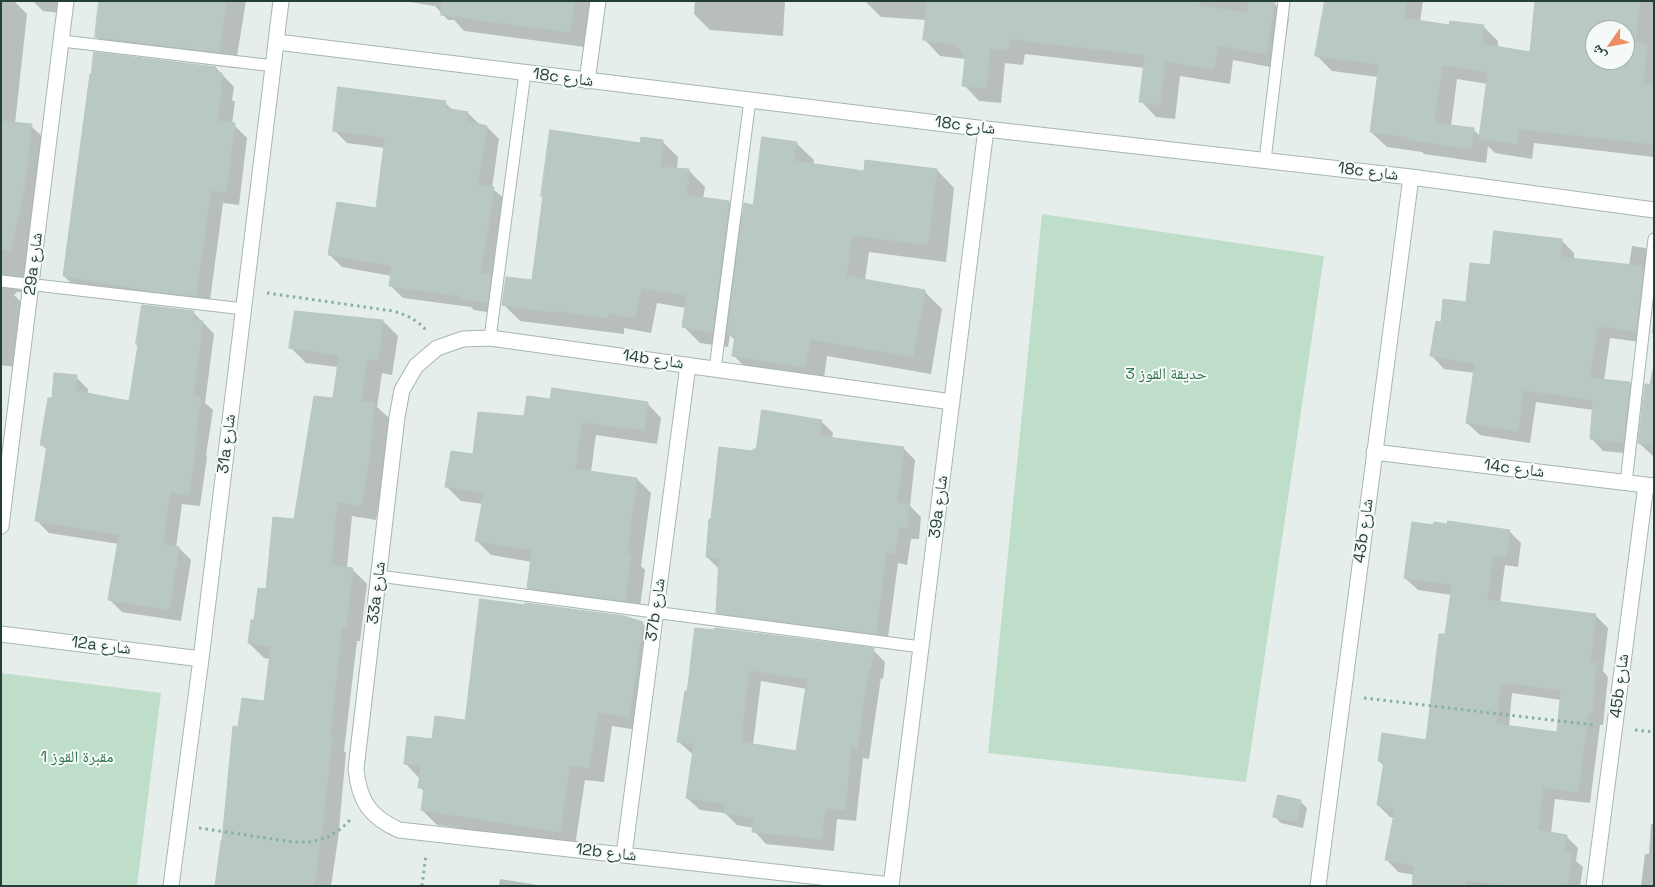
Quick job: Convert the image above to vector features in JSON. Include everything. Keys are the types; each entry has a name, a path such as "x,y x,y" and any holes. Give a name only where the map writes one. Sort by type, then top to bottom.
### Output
{"street":[{"name":"29a شارع","path":"1,526 66,1"},
{"name":"31a شارع","path":"171,886 201,659 281,1"},
{"path":"587,80 598,1"},
{"name":"18c شارع","path":"277,42 986,129 1411,177 1654,210"},
{"name":"39a شارع","path":"891,885 986,129"},
{"name":"43b شارع","path":"1318,886 1411,177"},
{"name":"14b شارع","path":"397,417 402,390 416,366 437,348 463,339 490,338 952,402"},
{"name":"37b شارع","path":"624,855 688,365"},
{"name":"33a شارع","path":"356,770 397,417"},
{"name":"14c شارع","path":"1374,452 1650,486"},
{"name":"45b شارع","path":"1594,886 1650,486"},
{"name":"12a شارع","path":"1,634 201,659"},
{"name":"12b شارع","path":"356,770 358,786 363,801 384,824 399,830 891,885"}],"lane":[{"path":"1265,160 1284,1"},
{"path":"62,40 274,66"},
{"path":"490,338 525,73"},
{"path":"715,369 750,100"},
{"path":"1626,483 1654,239"},
{"path":"1,281 244,310"},
{"path":"379,576 921,647"}],"path":[{"path":"246,290 407,315 420,324 430,335 437,348"},
{"path":"1342,695 1654,732"},
{"path":"179,826 293,842 311,842 328,837 342,828 354,816 363,801"},
{"path":"422,886 429,834"}],"green space":[{"name":"حديقة القوز 3","path":"1042,214 1324,256 1246,782 988,753"},
{"name":"مقبرة القوز 1","path":"1,673 161,693 137,886 1,886"}],"building":[{"path":"99,1 227,1 219,52 95,37"},
{"path":"442,1 574,1 570,32 441,15"},
{"path":"928,1 1200,1 1199,6 1247,13 1249,1 1275,1 1266,54 1218,45 1214,69 1165,61 1160,105 1139,102 1145,55 1010,39 1008,50 990,48 986,88 962,86 965,59 956,44 923,40"},
{"path":"1325,1 1406,1 1404,18 1449,25 1450,21 1484,25 1482,44 1530,52 1535,1 1640,1 1635,42 1647,44 1643,85 1654,85 1654,144 1519,129 1517,144 1479,138 1488,72 1442,65 1434,123 1474,128 1471,149 1408,140 1408,137 1370,132 1379,64 1315,56"},
{"path":"94,52 216,67 215,72 222,73 220,87 222,88 217,121 235,123 232,149 226,192 211,190 196,296 144,290 63,276"},
{"path":"338,87 446,101 445,108 468,112 467,121 487,126 478,185 494,187 480,273 491,274 487,303 460,298 461,296 389,286 392,266 328,255 337,202 376,208 385,137 333,131"},
{"path":"1,121 32,124 24,190 11,250 1,249"},
{"path":"550,130 640,143 641,137 663,140 660,167 689,169 686,195 729,201 712,332 682,327 687,295 641,288 635,318 609,313 608,318 555,311 555,313 502,305 506,277 532,280"},
{"path":"762,137 797,142 794,161 864,171 865,160 937,169 928,245 852,235 846,276 925,290 913,357 810,339 805,367 732,356 735,336 727,334 744,203 753,205"},
{"path":"1494,231 1562,239 1561,257 1642,266 1636,331 1597,326 1590,378 1630,382 1623,442 1590,439 1593,400 1523,390 1518,431 1466,423 1475,363 1430,356 1436,321 1441,322 1443,299 1466,302 1470,263 1490,265"},
{"path":"142,305 194,311 193,320 203,321 193,396 201,397 189,495 170,492 163,545 179,547 169,610 108,600 119,535 35,521 47,446 40,445 48,398 52,398 54,373 77,375 76,391 129,401"},
{"path":"295,311 383,320 378,361 367,359 361,401 374,402 370,451 361,506 337,501 331,565 353,568 346,627 342,627 323,823 314,886 215,886 222,841 233,726 238,727 242,698 264,701 271,646 248,643 251,620 254,620 258,588 266,589 273,517 294,519 314,396 333,398 339,355 289,348"},
{"path":"1645,384 1654,385 1654,445 1638,443"},
{"path":"552,388 648,402 644,430 582,422 575,469 637,478 627,554 631,555 625,601 527,588 532,550 475,541 484,493 445,487 451,451 473,454 478,412 524,416 527,396 550,399"},
{"path":"762,410 822,420 819,436 904,447 897,503 909,504 907,528 899,527 895,553 886,552 876,634 716,613 719,558 706,557 719,447 753,451 753,449 756,449"},
{"path":"1448,521 1510,530 1506,556 1493,554 1487,600 1596,614 1590,663 1596,663 1592,713 1588,713 1578,792 1543,787 1538,830 1567,835 1564,853 1572,854 1567,886 1508,886 1466,880 1465,886 1412,886 1414,866 1385,860 1395,809 1377,805 1384,762 1378,761 1382,733 1426,740 1439,634 1445,634 1452,585 1404,578 1412,522 1433,525 1434,522 1447,524","holes":["1501,682 1561,690 1557,732 1496,724"]},
{"path":"480,599 624,616 643,622 629,717 598,712 589,768 570,765 560,832 421,810 424,788 418,788 421,766 404,764 407,736 432,739 435,716 465,720"},
{"path":"695,628 714,630 715,628 874,648 871,667 869,667 857,748 851,747 845,810 825,808 822,839 752,832 754,818 724,813 725,803 686,798 694,744 677,742 685,691 687,691","holes":["749,670 807,679 796,751 741,742"]},
{"path":"1278,795 1301,800 1297,822 1273,817"}]}
